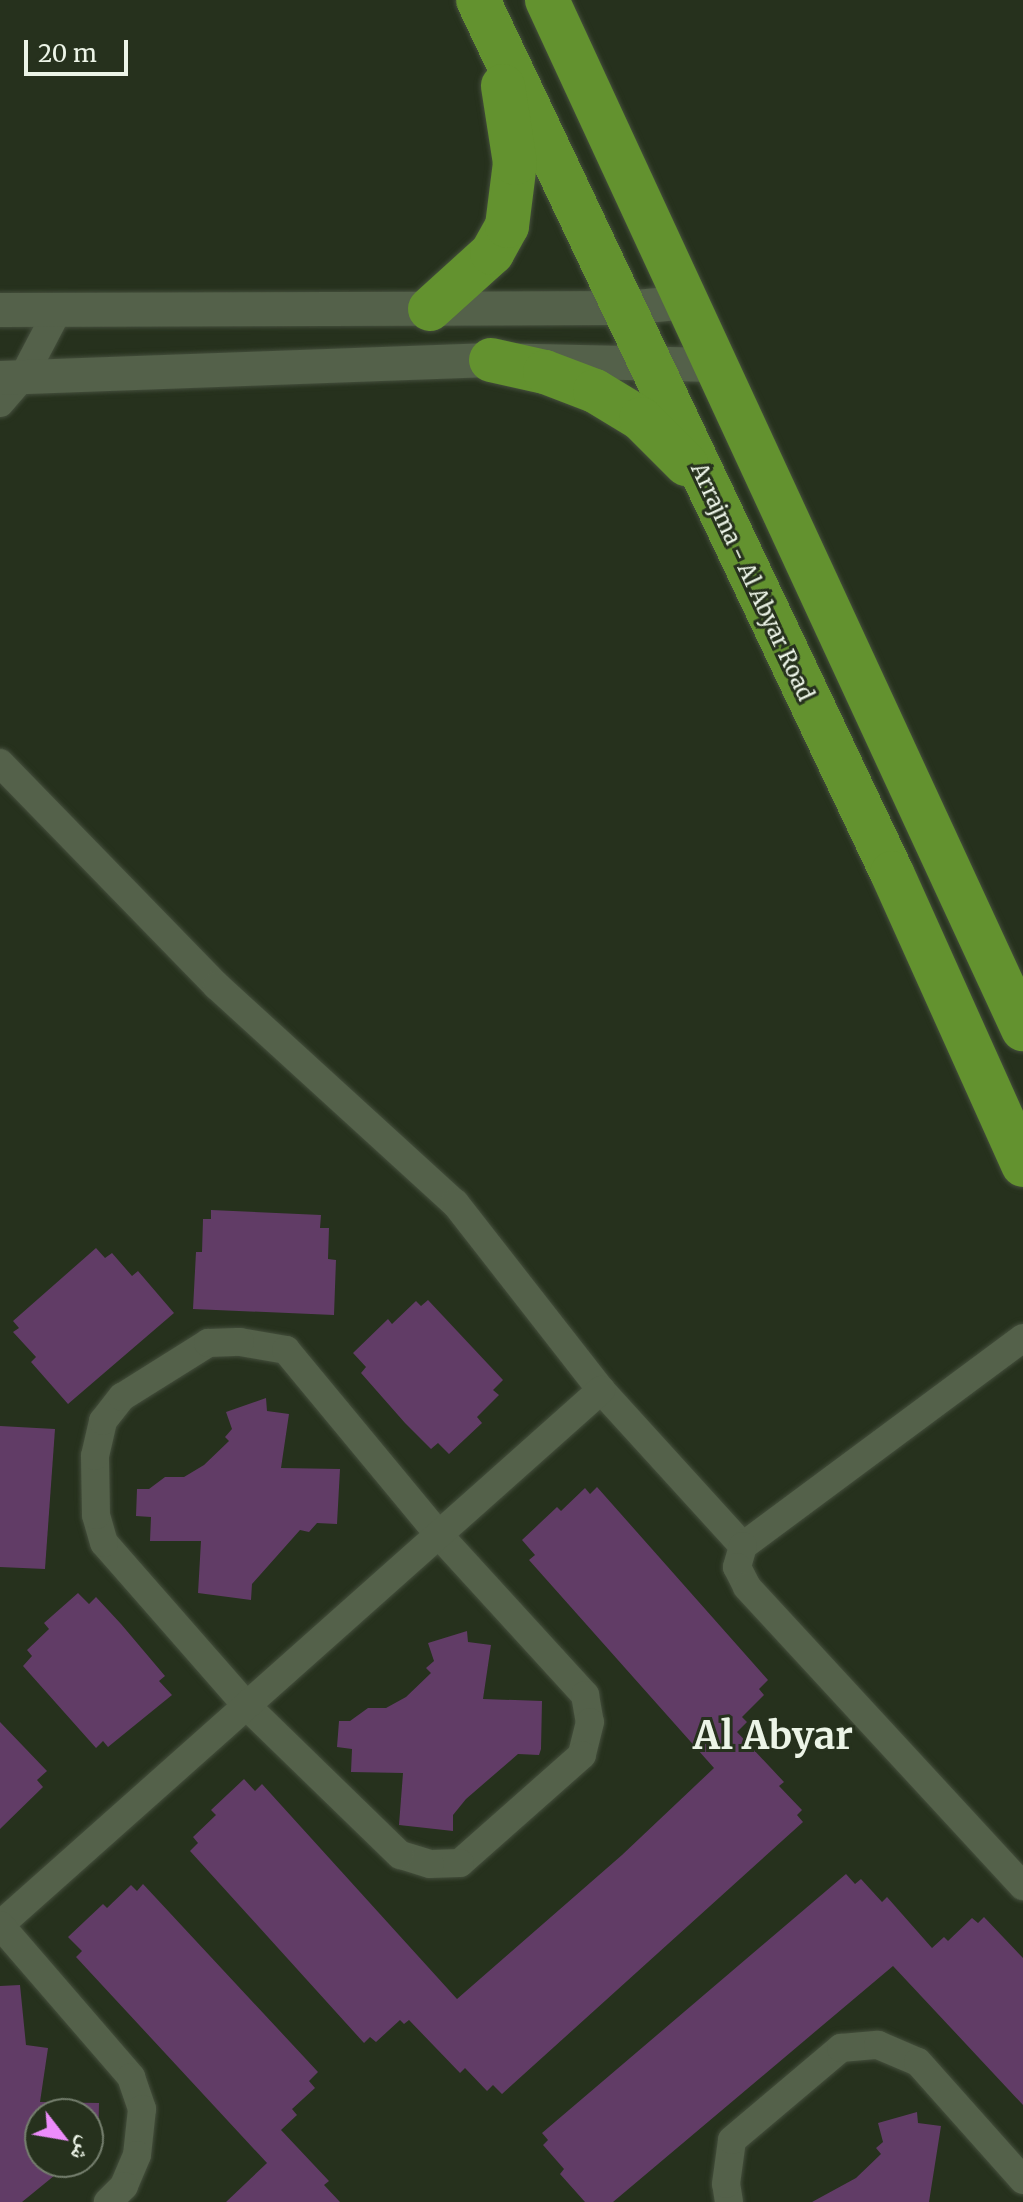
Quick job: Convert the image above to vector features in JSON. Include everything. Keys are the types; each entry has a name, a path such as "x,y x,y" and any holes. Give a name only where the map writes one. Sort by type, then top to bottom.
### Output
{"highway":[{"path":"547,0 1023,1029"},
{"path":"430,309 492,253 515,192 510,123 485,16"},
{"name":"Arrajma - Al Abyar Road","path":"485,16 651,362 712,500 892,873 1023,1165"},
{"path":"491,360 545,372 595,391 641,419 680,456 712,500"}],"street":[{"path":"0,310 625,308 688,302"},
{"path":"0,403 11,378 58,310"},
{"path":"11,378 491,360 715,365"},
{"path":"0,763 217,986 455,1203 601,1390 743,1546"},
{"path":"1023,1338 743,1546 737,1567 747,1587 1023,1886"},
{"path":"208,1343 286,1350 439,1535 585,1695 590,1722 582,1755 460,1863 430,1864 400,1855 246,1705 104,1543 96,1515 95,1456 103,1421 122,1397 208,1343"},
{"path":"108,2202 124,2186 137,2155 142,2109 131,2077 0,1925 601,1390"},
{"path":"729,2202 726,2184 732,2140 841,2048 878,2045 918,2062 1023,2180"}],"building":[{"path":"211,1210 321,1215 320,1228 329,1228 328,1259 336,1260 334,1315 193,1309 196,1252 202,1252 203,1219 211,1219"},
{"path":"96,1248 105,1258 112,1253 132,1276 138,1271 174,1313 68,1404 31,1362 36,1357 13,1332 19,1328 13,1321"},
{"path":"428,1300 503,1380 493,1390 499,1395 477,1417 482,1423 449,1454 438,1443 431,1449 405,1423 361,1373 366,1367 353,1353 388,1319 392,1324 416,1301 421,1306"},
{"path":"266,1398 267,1411 289,1414 281,1468 340,1469 337,1524 317,1523 309,1532 300,1530 252,1584 251,1600 198,1593 201,1541 150,1541 151,1517 136,1516 137,1489 149,1489 165,1477 184,1477 204,1465 229,1441 225,1437 232,1429 226,1412"},
{"path":"0,1426 55,1429 45,1569 0,1567"},
{"path":"597,1487 768,1680 759,1689 764,1695 742,1717 747,1722 737,1732 784,1782 779,1786 802,1810 797,1815 803,1822 502,2094 493,2085 487,2091 465,2068 460,2073 409,2020 404,2024 400,2020 376,2042 370,2037 364,2043 190,1851 198,1843 193,1837 216,1815 211,1810 244,1779 255,1791 262,1784 457,1999 622,1855 714,1768 529,1560 535,1555 522,1540 557,1507 561,1511 585,1488 590,1494"},
{"path":"78,1593 89,1604 96,1597 121,1624 165,1676 159,1681 172,1695 108,1747 103,1741 96,1748 23,1666 32,1656 27,1650 49,1629 44,1623"},
{"path":"467,1631 468,1642 491,1645 483,1699 542,1701 539,1755 518,1754 466,1799 453,1815 453,1831 399,1825 403,1773 351,1772 352,1749 337,1747 339,1721 350,1721 368,1708 386,1708 406,1697 431,1673 426,1668 434,1661 428,1643"},
{"path":"0,1722 47,1771 37,1780 43,1787 0,1829"},
{"path":"846,1874 855,1884 861,1879 882,1902 887,1897 932,1948 944,1937 948,1941 972,1918 978,1923 984,1917 1023,1958 1023,2105 893,1966 613,2202 585,2202 560,2174 564,2169 543,2145 548,2140 542,2133"},
{"path":"143,1884 318,2072 309,2081 315,2088 292,2109 297,2115 281,2130 329,2181 324,2185 340,2202 226,2202 267,2163 76,1957 82,1951 68,1937 103,1904 107,1908 131,1885 137,1891"},
{"path":"20,1985 26,2045 48,2048 41,2098 24,2098 24,2178 51,2178 22,2202 0,2202 0,1986"},
{"path":"917,2112 918,2123 941,2126 929,2202 812,2202 856,2178 881,2154 876,2148 883,2142 878,2123"}],"district":[{"name":"Al Abyar","path":"773,1736"}]}
